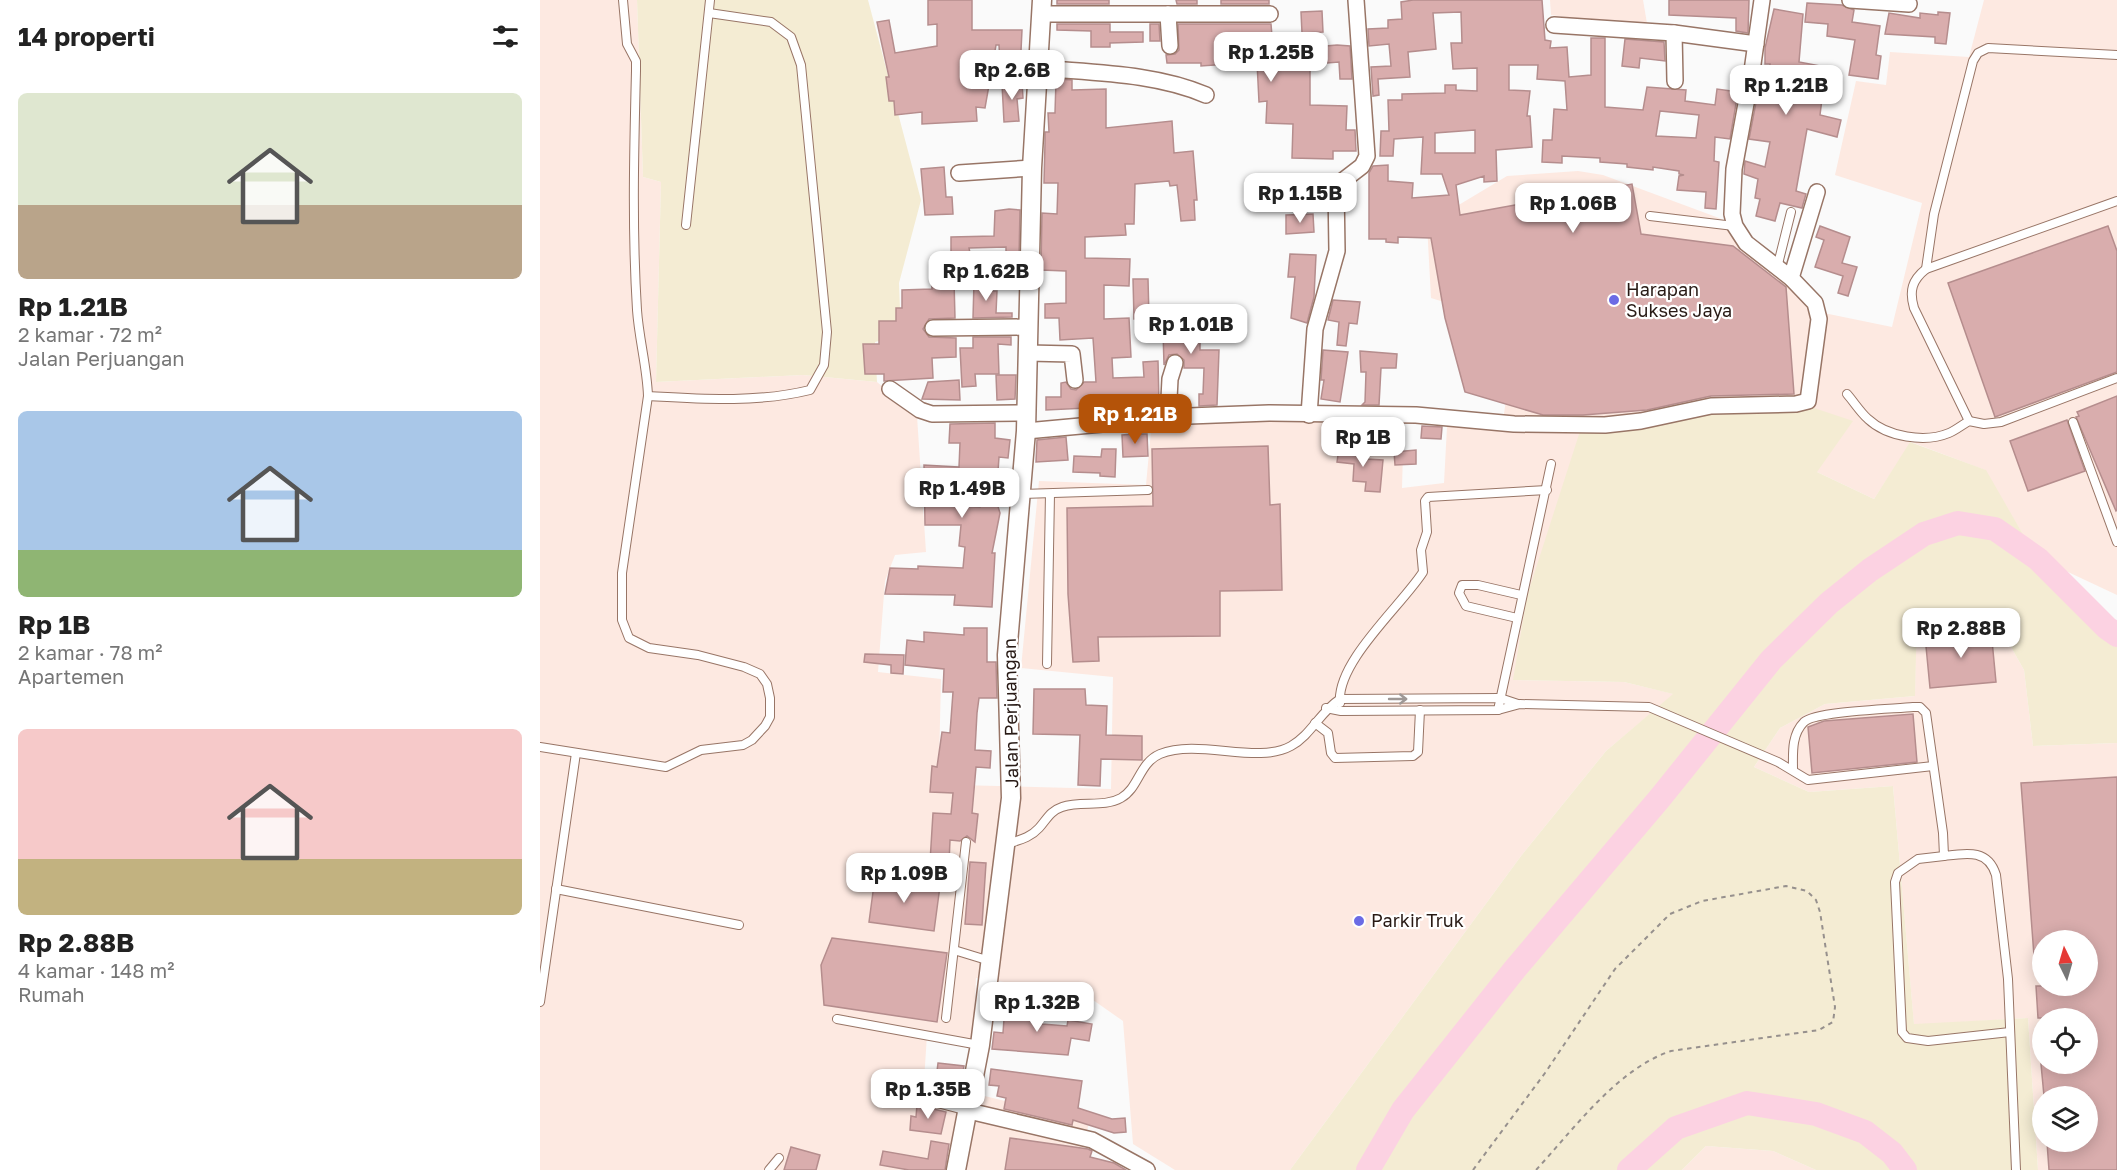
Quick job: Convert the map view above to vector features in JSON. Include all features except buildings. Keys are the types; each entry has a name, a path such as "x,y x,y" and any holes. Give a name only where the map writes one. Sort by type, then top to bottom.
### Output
{"street":[{"path":"1309,415 1315,329 1337,251 1336,186 1362,166 1367,156 1356,0"},
{"path":"890,390 920,410 932,414 1026,422 1232,414 1424,416 1514,424 1605,425 1641,421 1711,406 1804,403 1810,395 1818,311 1811,296 1746,243 1735,226 1732,214 1734,169 1762,0"},
{"path":"1850,0 1910,4"},
{"path":"1042,7 1152,7 1168,14 1270,14"},
{"name":"Jalan Perjuangan","path":"956,1170 969,1111 993,973 1012,783 1007,656 1022,494 1026,422 1032,168 1042,7"},
{"path":"1168,14 1170,46"},
{"path":"1554,25 1674,33 1756,44"},
{"path":"1674,33 1676,81"},
{"path":"1039,68 1156,80 1184,86 1206,95"},
{"path":"959,173 1032,168"},
{"path":"1791,278 1818,192"},
{"path":"959,273 1029,270"},
{"path":"933,328 1028,327"},
{"path":"1028,353 1072,354 1075,380"},
{"path":"1168,418 1170,379 1175,363"},
{"path":"969,1111 1092,1140 1147,1170"}],"lane":[{"path":"540,747 666,768 701,750 743,745 752,740 770,717 767,684 760,674 744,667 698,655 649,648 629,638 622,620 622,573 648,396 647,370 637,311 633,199 636,61 627,44 623,0"},
{"path":"686,225 710,0"},
{"path":"648,396 717,400 781,398 810,390 824,364 826,332 801,65 791,38 771,22 709,13"},
{"path":"1926,269 1934,214 1973,61 1978,53 1988,48 2117,55"},
{"path":"1969,421 1911,297 1912,286 1917,276 1926,269 2117,201"},
{"path":"1777,268 1791,212"},
{"path":"1650,216 1735,226"},
{"path":"1847,394 1869,421 1901,436 1933,438 1949,433 1969,421 1984,424 2001,423 2117,378"},
{"path":"2073,422 2117,542"},
{"path":"1498,710 1551,464"},
{"path":"1022,494 1148,490"},
{"path":"1341,711 1340,699 1344,681 1377,627 1423,572 1421,550 1427,532 1425,501 1428,497 1547,490"},
{"path":"1047,664 1050,494"},
{"path":"1517,618 1466,606 1459,593 1462,585 1478,585 1521,595"},
{"path":"1005,844 1028,838 1040,827 1046,817 1064,806 1110,802 1123,797 1133,786 1141,769 1157,755 1180,748 1240,752 1280,750 1304,737 1326,708 1340,699 1500,698 1520,704 1649,707 1778,762 1808,780 1933,766"},
{"path":"1326,708 1341,711 1498,710 1520,704"},
{"path":"1792,770 1794,740 1805,721 1821,715 1913,707 1924,709 1943,833 1944,856"},
{"path":"1315,723 1328,733 1331,753 1335,758 1413,756 1418,752 1420,710"},
{"path":"540,1002 576,753"},
{"path":"946,1018 966,842"},
{"path":"2010,1032 1928,1041 1907,1038 1902,1032 1895,882 1898,873 1918,859 1976,853 1993,864 2008,979 2016,1170"},
{"path":"556,889 739,925"},
{"path":"954,950 993,973"},
{"path":"837,1019 980,1045"},
{"path":"883,1089 969,1111"},
{"path":"769,1170 779,1158"}],"path":[{"path":"1473,1170 1545,1073 1614,969 1670,914 1702,901 1746,891 1786,886 1807,891 1816,900 1820,912 1835,1007 1833,1022 1819,1030 1671,1051 1651,1057 1626,1075 1536,1170"}],"shaded area":[{"path":"540,0 637,0 643,177 661,182 656,382 803,375 877,382 917,416 926,552 895,555 885,581 878,672 941,679 939,764 958,785 1111,789 1113,677 1021,668 1039,481 1146,485 1152,420 1404,416 1402,488 1444,483 1447,427 1502,428 1510,371 1492,317 1431,298 1427,224 1507,176 1578,171 1603,175 1719,218 1749,234 1788,271 1819,312 1892,327 1922,203 1835,175 1856,81 1886,85 1890,52 1969,57 1984,0 2117,0 2117,595 2036,557 1985,470 1911,442 1874,499 1817,472 1513,680 1624,682 1674,694 1606,751 1521,856 1290,1170 1175,1170 1133,1144 1123,1021 1083,993 976,978 973,1041 927,1035 924,1081 1089,1122 1079,1170 540,1170"},
{"path":"637,0 868,0 921,200 899,283 901,335 875,342 877,382 803,375 656,382 661,182 643,177"},
{"path":"1550,0 1643,0 1648,29 1551,15"},
{"path":"1784,398 1853,421 1817,472 1874,499 1910,442 1986,470 2036,557 2107,628 2117,635 2117,743 2033,746 2024,670 1990,610 1917,617 1915,696 1825,704 1780,728 1754,767 1809,792 1893,786 1914,1024 2028,1018 2032,1086 2032,1152 2037,1152 2038,1170 1816,1170 1773,1151 1706,1146 1682,1170 1632,1170 1653,1149 1629,1170 1290,1170 1521,856 1606,751 1673,694 1624,682 1513,680 1527,596 1581,428","holes":["1661,797 1544,936 1556,920"]},
{"path":"1990,610 2024,670 2033,746 2117,743 2117,1170 2038,1170 2037,1152 2098,1152 2098,1086 2032,1086 2028,1018 1914,1025 1893,786 1809,792 1754,767 1780,728 1825,704 1915,696 1916,617"},
{"path":"1706,1146 1773,1151 1816,1170 1682,1170"}],"waterway":[{"path":"1368,1170 1403,1110 1515,969 1660,798 1771,660 1829,603 1870,570 1924,534 1958,523 1995,529 2038,559 2107,628 2117,635"},
{"path":"1629,1170 1676,1128 1747,1103 1816,1114 1865,1132 1892,1153 1905,1170"}],"place":[{"name":"Harapan Sukses Jaya","path":"1614,300"},
{"name":"Parkir Truk","path":"1359,921"}]}
